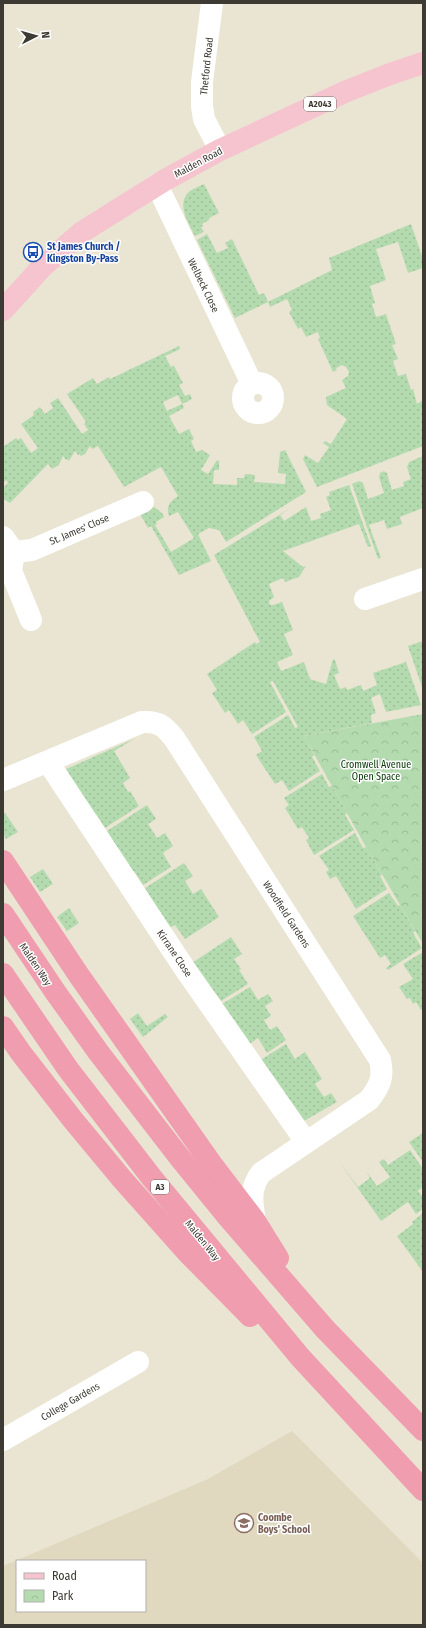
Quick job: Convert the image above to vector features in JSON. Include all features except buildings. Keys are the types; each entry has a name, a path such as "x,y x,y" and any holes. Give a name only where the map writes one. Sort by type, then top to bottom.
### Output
{"highway":[{"path":"3,861 78,974 208,1159 255,1221 325,1329"},
{"name":"Malden Way","path":"3,914 56,993 180,1158 325,1329 419,1423"},
{"name":"Malden Way","path":"3,974 68,1069 147,1172 300,1357 423,1490"},
{"path":"3,1027 21,1053 73,1120 122,1179 177,1241 247,1314 300,1357"}],"main road":[{"name":"Malden Road","path":"3,310 42,267 82,232 157,185 220,150 347,91 423,63"}],"street":[{"name":"Thetford Road","path":"212,3 202,82 202,106 204,119 220,150"},
{"name":"Welbeck Close","path":"157,185 252,384"},
{"name":"St. James' Close","path":"31,620 11,572 8,544 32,550 143,502"},
{"path":"365,599 423,579"},
{"name":"Woodfield Gardens","path":"3,780 142,722 153,721 165,727 174,738 380,1060 382,1077 380,1085 369,1100 261,1173 255,1181 252,1199 255,1221"},
{"name":"Kirrane Close","path":"48,762 185,969 306,1142"},
{"name":"College Gardens","path":"3,1440 138,1362"}],"shaded area":[{"name":"Coombe Boys' School","path":"292,1431 423,1563 423,1625 3,1625 3,1566 16,1560 16,1612 146,1612 146,1560 17,1560 206,1480"}],"green space":[{"path":"204,184 219,213 209,218 209,220 202,224 203,226 201,227 204,232 195,236 185,214 183,207 184,201 190,191"},
{"path":"411,224 423,259 423,268 408,273 398,242 376,249 386,280 370,286 375,303 372,304 376,317 386,314 396,344 392,345 398,359 393,361 398,376 406,374 411,390 413,389 417,404 423,400 423,446 317,487 303,459 305,455 318,463 329,447 323,443 325,441 331,444 347,419 327,405 326,397 346,388 342,380 348,376 349,372 346,367 342,365 336,368 337,370 333,372 318,339 320,338 318,332 306,337 301,327 298,329 289,312 292,310 287,299 270,307 268,302 332,270 329,258"},
{"path":"207,234 217,253 228,248 225,243 232,239 259,295 264,293 268,302 235,318 197,240"},
{"path":"179,346 180,349 165,356 171,367 174,366 183,383 179,385 185,396 190,394 192,399 182,404 184,408 169,416 179,434 189,429 194,439 191,441 196,452 202,450 210,455 201,470 208,474 217,460 219,461 219,470 214,470 213,484 237,485 237,478 244,478 245,474 255,475 254,482 285,484 286,474 278,473 280,452 285,450 306,492 226,542 219,530 209,528 198,534 211,561 179,575 151,526 148,528 139,512 154,507 162,513 164,517 156,522 157,524 155,525 171,552 194,538 178,512 169,516 169,505 172,500 178,496 161,467 124,487 98,446 92,449 90,446 85,454 81,456 75,451 69,461 63,456 59,465 52,469 48,464 10,503 3,499 3,488 8,483 6,480 3,483 3,447 16,438 18,440 21,438 31,453 38,448 21,424 34,415 33,412 40,407 45,414 53,408 50,403 58,398 82,434 88,430 84,424 86,422 67,394 93,378 97,384 109,377 110,379","holes":["178,395 182,404 167,411 163,402"]},
{"path":"423,456 423,508 400,517 402,524 387,529 384,520 369,525 381,558 378,559 352,484 359,481 363,483 368,499 384,493 379,477 380,473 384,471 388,474 392,490 404,486 403,482 411,479 407,467 409,462"},
{"path":"349,485 371,546 368,547 359,524 283,551 303,567 306,566 299,577 285,582 283,578 269,584 274,597 269,601 270,605 282,602 293,630 284,634 293,655 277,662 281,671 304,662 310,679 326,684 333,659 335,660 339,673 334,675 340,689 346,687 347,690 361,685 363,691 377,685 373,673 406,662 421,705 386,712 380,694 371,698 376,713 371,715 372,723 304,736 314,755 312,757 320,771 289,791 282,780 275,784 256,755 262,751 254,737 288,715 295,728 298,727 273,681 270,682 286,712 252,734 243,720 238,724 229,710 225,713 212,693 217,690 207,674 255,642 256,644 260,642 214,555 292,507 280,515 284,521 306,507 311,521 321,518 320,514 331,510 326,497 330,495 329,492"},
{"path":"423,641 423,690 408,646"},
{"name":"Cromwell Avenue Open Space","path":"423,714 423,944 366,847 304,736"},
{"path":"134,739 114,751 130,778 123,783 139,806 105,828 96,814 94,815 66,769"},
{"path":"322,774 329,787 332,786 347,813 345,815 354,830 314,855 306,840 309,838 302,827 298,829 285,808 289,805 284,798"},
{"path":"147,805 156,819 148,824 157,838 165,833 173,846 163,853 171,867 143,885 134,871 131,873 107,831"},
{"path":"5,813 18,832 6,839 3,833 3,814"},
{"path":"355,833 363,848 366,847 380,871 382,875 380,876 387,889 356,909 336,876 330,879 326,872 329,870 319,856"},
{"path":"184,863 193,876 185,881 193,894 201,889 219,917 185,939 175,925 169,928 145,888"},
{"path":"43,869 53,884 40,892 30,877"},
{"path":"389,893 398,906 400,905 415,931 413,933 422,948 388,970 386,968 391,964 385,955 380,958 353,916"},
{"path":"69,908 79,923 67,931 57,917"},
{"path":"231,937 242,954 234,959 241,969 239,970 248,984 221,1001 192,963"},
{"path":"423,952 423,1010 421,1010 416,1002 413,1004 410,998 407,999 399,987 413,979 403,964"},
{"path":"250,987 258,1000 268,994 273,1001 265,1006 271,1016 264,1020 270,1030 277,1026 286,1040 267,1053 258,1038 248,1045 222,1004"},
{"path":"138,1013 147,1026 165,1014 168,1017 143,1037 130,1019"},
{"path":"286,1044 295,1059 305,1052 322,1079 315,1084 324,1097 331,1093 337,1102 304,1121 259,1061"},
{"path":"423,1133 423,1162 409,1142"},
{"path":"410,1150 423,1169 423,1187 418,1191 423,1197 423,1209 416,1214 408,1202 381,1221 338,1160 358,1187 370,1178 366,1171 377,1186 390,1177 379,1162 384,1159 388,1165"},
{"path":"423,1213 423,1272 397,1236 413,1224 412,1222"}],"place":[{"name":"St James Church / Kingston By-Pass","path":"33,252"},
{"name":"Coombe Boys' School","path":"244,1523"}]}
